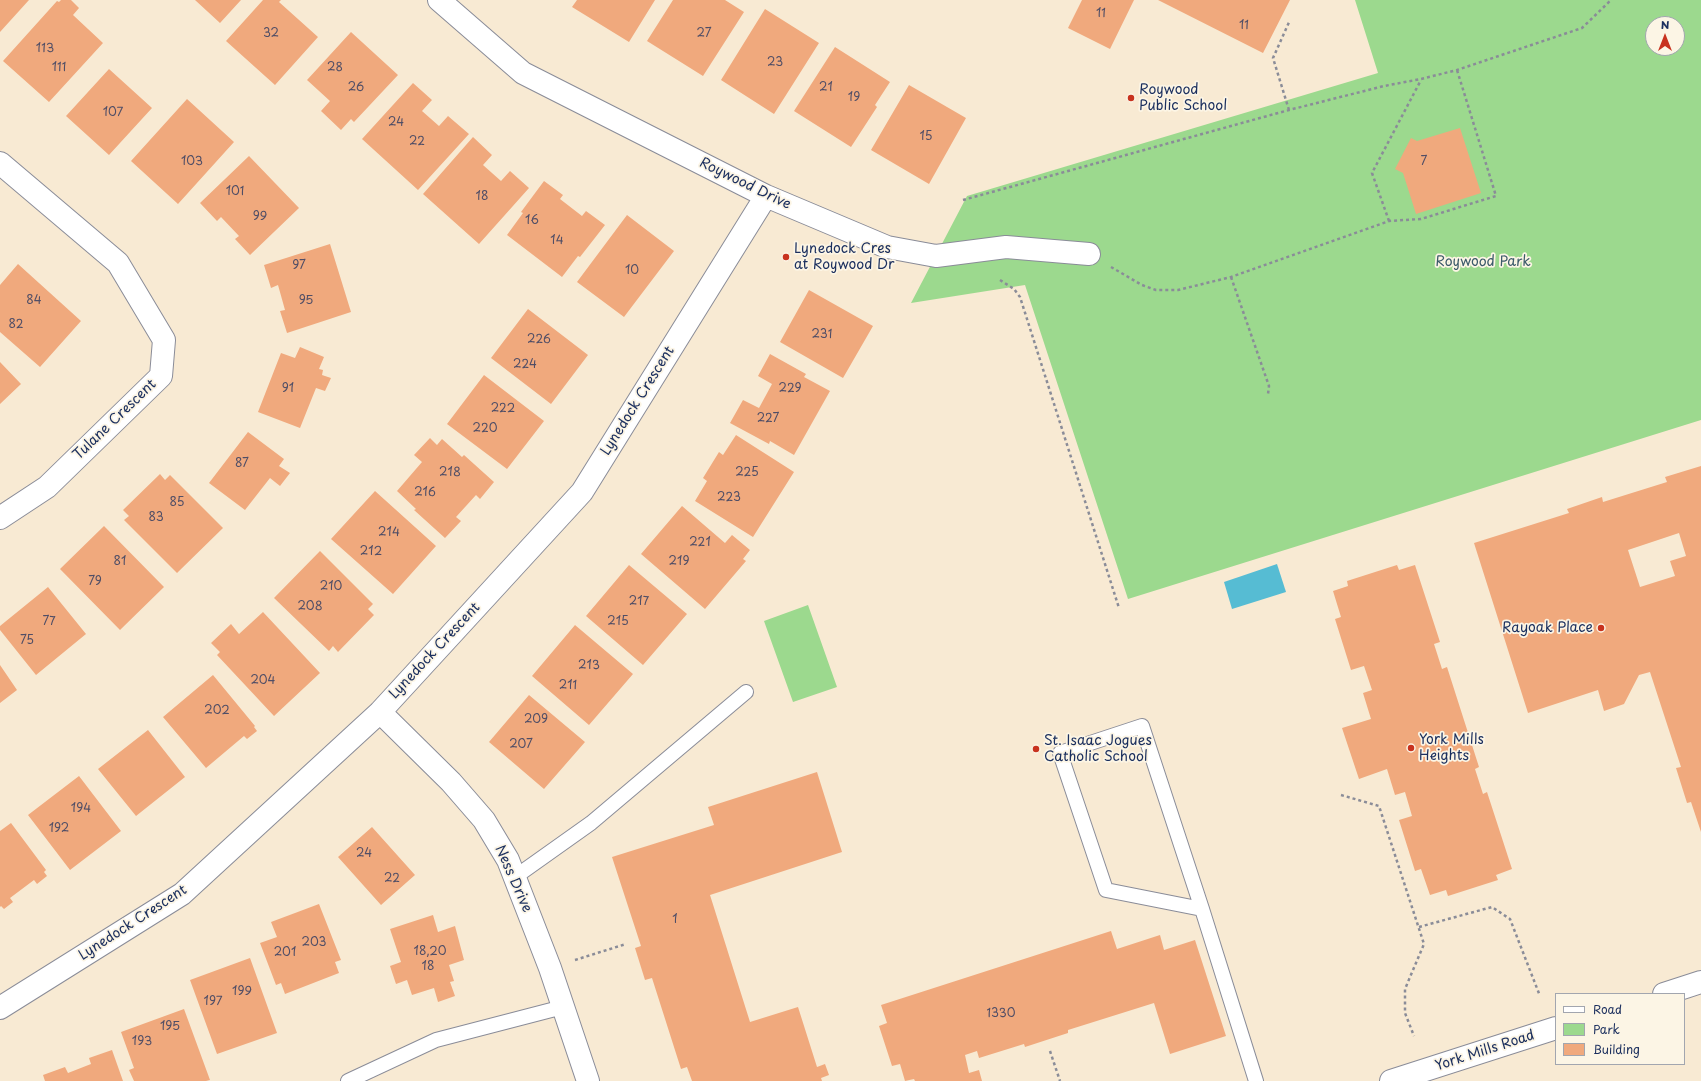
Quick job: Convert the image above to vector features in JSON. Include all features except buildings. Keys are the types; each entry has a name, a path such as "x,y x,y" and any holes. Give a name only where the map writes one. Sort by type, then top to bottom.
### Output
{"street":[{"name":"Roywood Drive","path":"439,0 523,73 766,196 887,247 936,256 1006,247 1089,254"},
{"name":"Tulane Crescent","path":"0,163 118,263 164,340 161,376 47,487 0,518"},
{"name":"Lynedock Crescent","path":"0,1008 182,894 380,712 582,492 766,196"},
{"name":"Ness Drive","path":"380,712 451,782 484,820 508,860 550,968 588,1081"},
{"path":"1667,993 1701,982"},
{"name":"York Mills Road","path":"1391,1081 1555,1028"}],"lane":[{"path":"515,877 591,823 746,692"},
{"path":"1202,909 1106,890 1060,753 1142,726 1202,909 1256,1081"},
{"path":"348,1081 436,1040 563,1007"}],"path":[{"path":"963,200 1289,110 1384,86 1457,70 1582,28 1611,0"},
{"path":"1289,110 1273,58 1290,20"},
{"path":"1089,254 1142,285 1156,290 1178,290 1230,277 1389,221 1421,219 1496,196 1457,70"},
{"path":"1389,221 1372,173 1421,79"},
{"path":"1230,277 1269,386 1268,394"},
{"path":"1000,280 1014,289 1020,296 1119,608"},
{"path":"1341,795 1379,806 1424,944 1405,989 1405,1013 1414,1036"},
{"path":"1419,928 1492,907 1510,919 1540,996"},
{"path":"550,968 626,944"},
{"path":"1050,1051 1060,1081"}],"green space":[{"name":"Roywood Park","path":"1355,0 1701,0 1701,420 1128,599 1025,285 911,303 967,196 1378,73"},
{"path":"808,605 837,687 793,702 764,621"}],"water":[{"path":"1277,564 1286,592 1232,609 1224,582"}],"place":[{"name":"Roywood Public School","path":"1131,98"},
{"name":"Lynedock Cres at Roywood Dr","path":"786,257"},
{"name":"Rayoak Place","path":"1601,628"},
{"name":"York Mills Heights","path":"1411,748"},
{"name":"St. Isaac Jogues Catholic School","path":"1036,749"}]}
